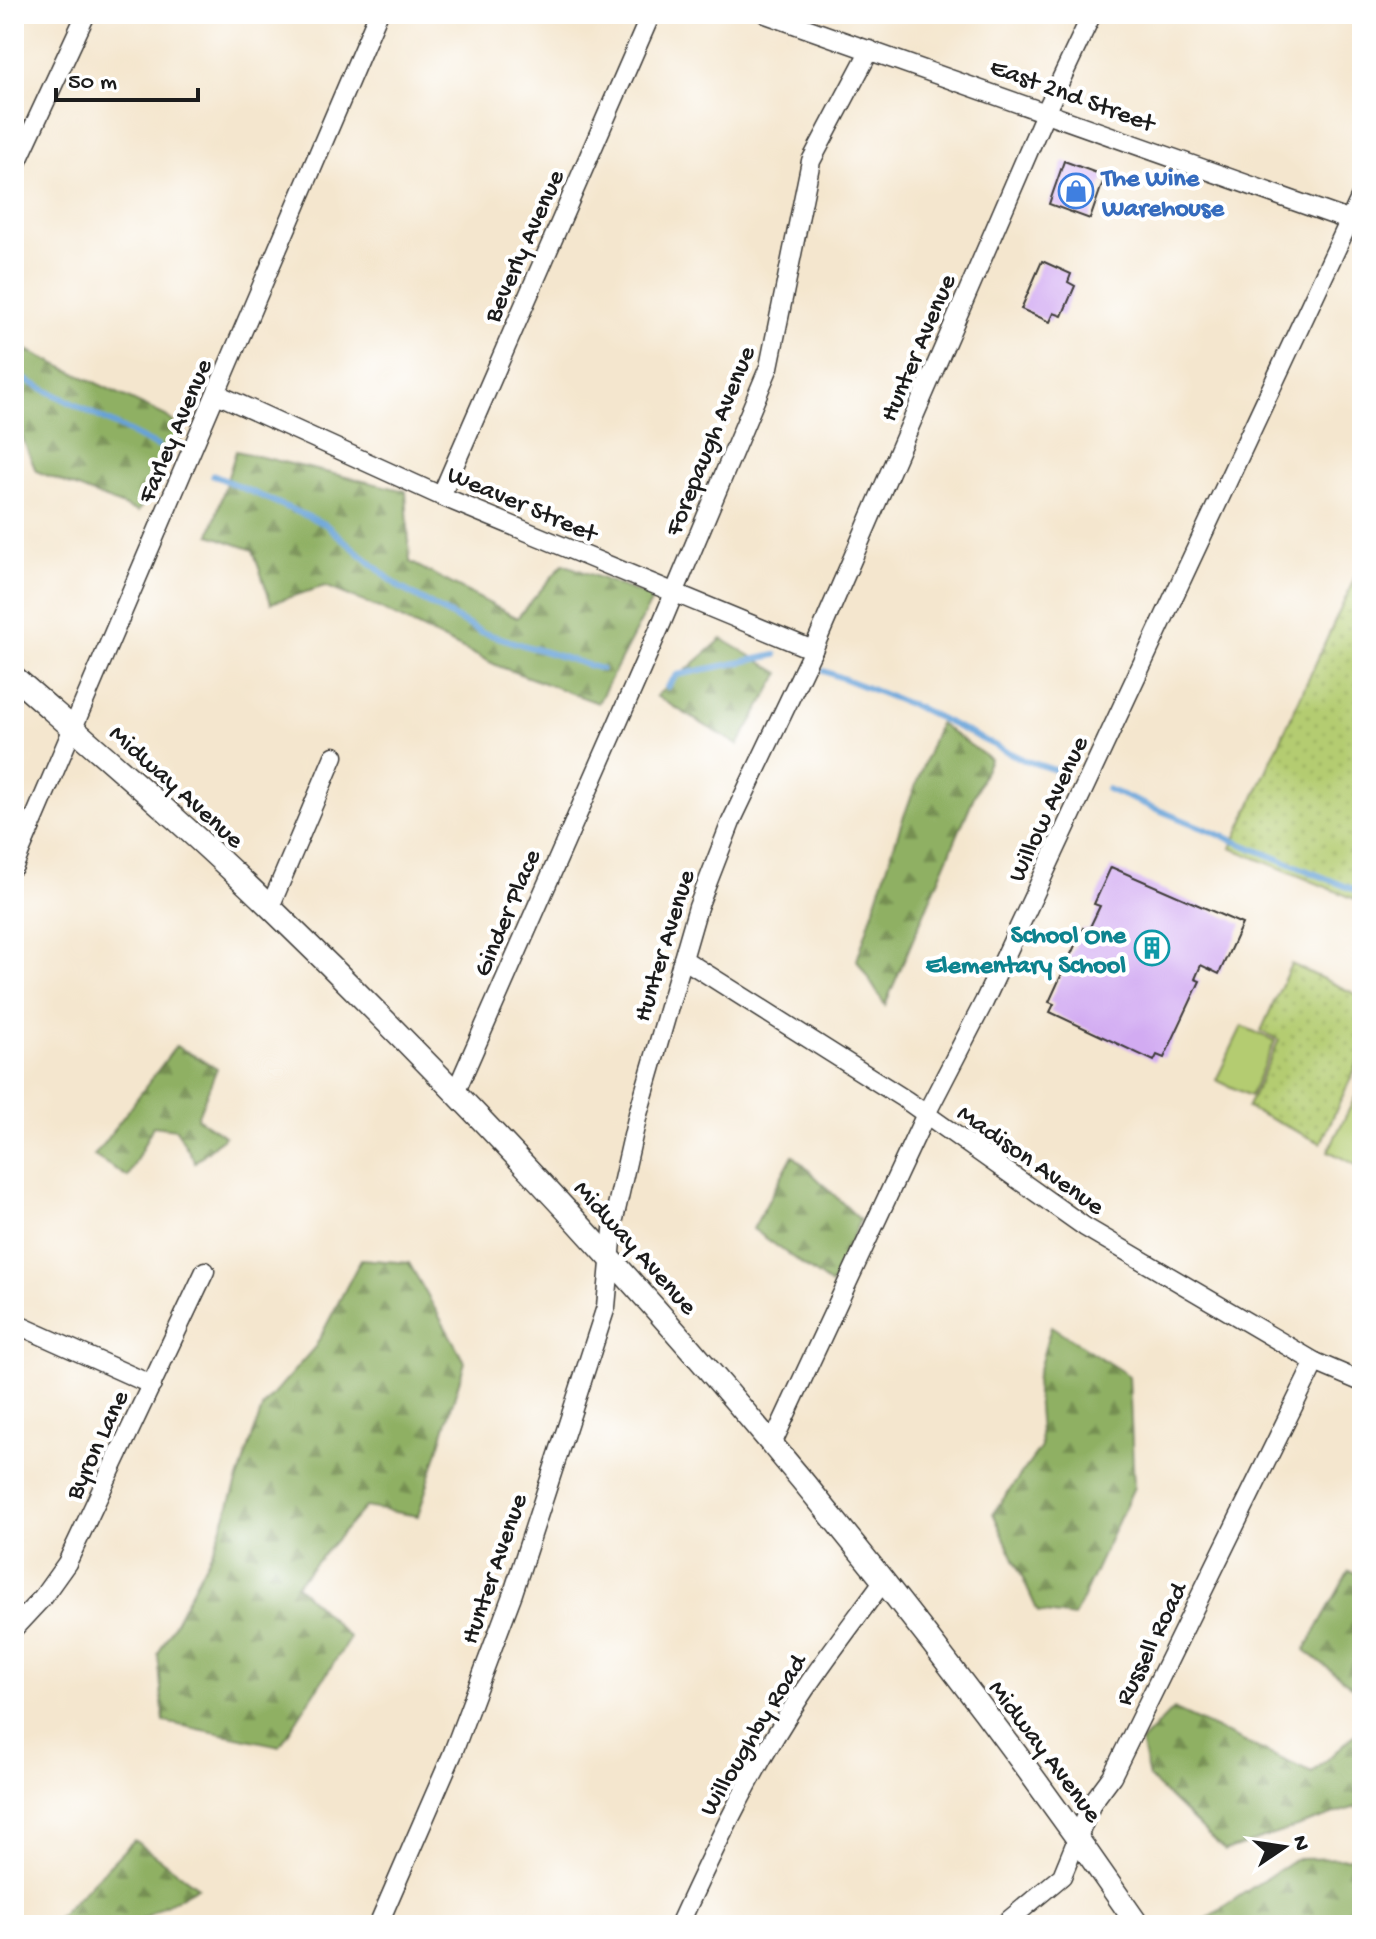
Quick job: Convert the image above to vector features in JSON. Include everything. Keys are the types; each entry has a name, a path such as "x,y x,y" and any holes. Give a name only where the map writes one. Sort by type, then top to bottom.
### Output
{"street":[{"path":"14,169 86,14"},
{"name":"Farley Avenue","path":"14,866 378,14"},
{"name":"Beverly Avenue","path":"441,496 651,14"},
{"name":"East 2nd Street","path":"766,14 1356,222"},
{"name":"Hunter Avenue","path":"378,1925 452,1755 513,1593 606,1307 614,1219 638,1114 698,907 731,822 813,650 1046,111 1092,14"},
{"name":"Forepaugh Avenue","path":"602,753 675,593 769,367 811,161 870,50"},
{"name":"Willow Avenue","path":"773,1442 926,1114 984,1002 1356,222 1362,194"},
{"name":"Weaver Street","path":"217,394 441,496 813,650"},
{"name":"Midway Avenue","path":"14,677 270,907 456,1091 611,1256 773,1442 884,1580 1078,1838 1138,1925"},
{"name":"Ginder Place","path":"456,1091 602,753"},
{"path":"270,907 334,756"},
{"name":"Madison Avenue","path":"683,959 926,1114 1085,1227 1315,1362 1362,1382"},
{"name":"Byron Lane","path":"14,1628 42,1598 67,1563 205,1271"},
{"path":"14,1323 152,1385"},
{"name":"Russell Road","path":"1003,1925 1062,1876 1092,1803 1112,1776 1315,1362"},
{"name":"Willoughby Road","path":"679,1925 735,1807 764,1756 804,1690 884,1580"}],"green space":[{"path":"14,344 166,416 185,432 138,512 36,471 14,418"},
{"path":"236,451 406,491 410,562 517,618 563,564 653,598 598,703 498,666 379,608 325,586 271,603 253,550 210,535"},
{"path":"1362,562 1362,902 1231,848"},
{"path":"722,639 780,673 738,745 656,696"},
{"path":"939,723 990,759 885,1005 857,960 901,824"},
{"path":"1291,964 1362,997 1362,1054 1321,1143 1247,1108 1279,1040 1261,1031"},
{"path":"1242,1026 1275,1041 1250,1096 1216,1080"},
{"path":"176,1046 217,1068 197,1118 225,1136 195,1162 176,1129 153,1126 128,1177 94,1156"},
{"path":"1362,1084 1362,1168 1328,1151"},
{"path":"793,1155 860,1220 831,1285 753,1229"},
{"path":"361,1259 409,1263 465,1362 418,1516 365,1507 296,1585 350,1638 280,1746 164,1722 158,1654 215,1546 263,1406 315,1347"},
{"path":"1051,1326 1129,1376 1134,1487 1074,1617 1038,1612 993,1513 1041,1447 1036,1380"},
{"path":"1349,1571 1362,1574 1362,1726 1355,1689 1305,1650"},
{"path":"1173,1709 1312,1773 1362,1728 1362,1805 1225,1851 1149,1778 1141,1742"},
{"path":"134,1840 198,1887 130,1925 50,1925"},
{"path":"1362,1858 1362,1925 1352,1925 1348,1916 1330,1925 1196,1925 1295,1859"}],"building":[{"path":"1064,161 1105,176 1090,219 1049,204"},
{"path":"1042,261 1071,274 1068,282 1075,286 1062,316 1054,313 1050,322 1021,309"},
{"name":"School One Elementary School","path":"1111,867 1242,924 1219,974 1201,965 1195,979 1200,981 1164,1058 1157,1055 1154,1061 1050,1012 1054,1004 1049,1002 1083,928 1088,931 1100,906 1094,904"}],"waterway":[{"path":"14,374 157,446"},
{"path":"213,475 325,524 399,587 481,632 601,669"},
{"path":"667,687 677,675 776,655"},
{"path":"824,671 919,708 1024,760 1061,772"},
{"path":"1107,789 1362,893"}],"place":[{"name":"The Wine Warehouse","path":"1076,191"},
{"name":"School One Elementary School","path":"1152,948"}]}
